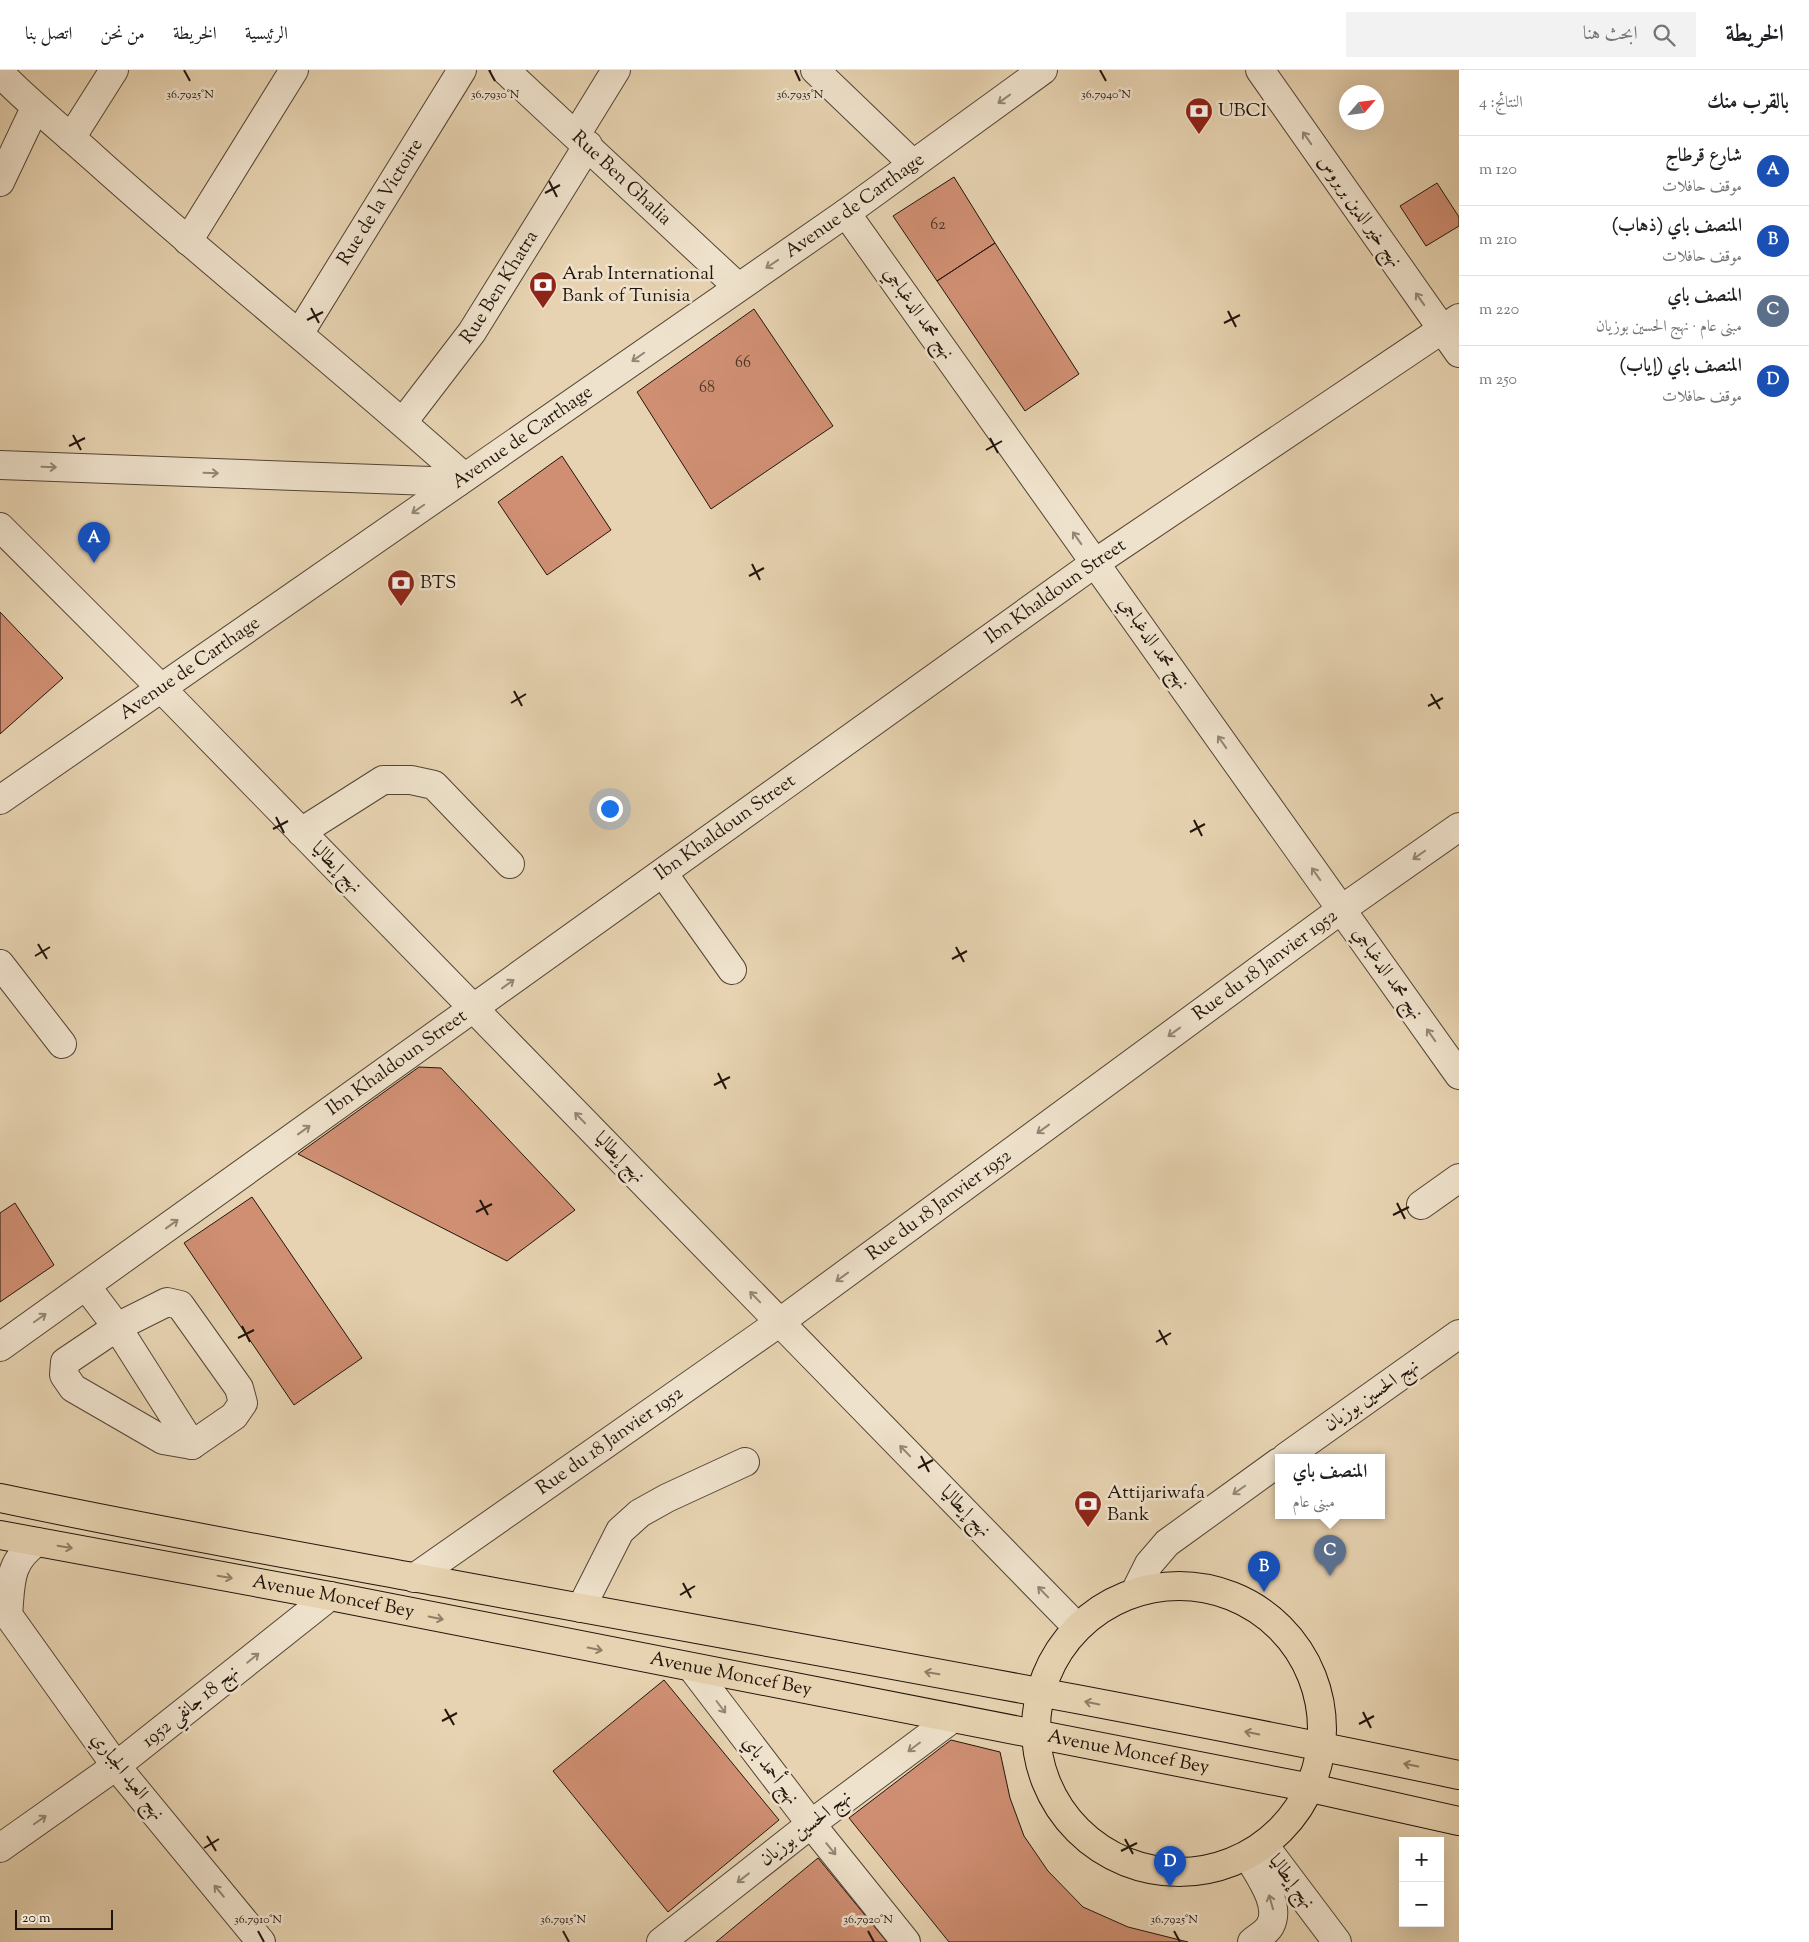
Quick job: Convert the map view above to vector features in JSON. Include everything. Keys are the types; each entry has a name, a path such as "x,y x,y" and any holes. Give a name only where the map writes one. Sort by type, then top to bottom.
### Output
{"main road":[{"name":"Avenue Moncef Bey","path":"0,1498 150,1530 1040,1693 1459,1774"},
{"name":"Avenue Moncef Bey","path":"0,1535 330,1596 953,1718 1310,1788 1459,1821"},
{"path":"1191,1586 1246,1602 1290,1638 1317,1689 1322,1746 1310,1788 1291,1820 1256,1851 1202,1871 1154,1871 1108,1854 1071,1824 1046,1782 1035,1735 1040,1693 1054,1658 1077,1627 1104,1606 1135,1592 1191,1586"}],"street":[{"path":"71,138 114,70"},
{"path":"188,241 294,70"},
{"name":"Rue de la Victoire","path":"299,334 462,70"},
{"name":"Rue Ben Ghalia","path":"505,70 738,287"},
{"name":"Rue Ben Khatra","path":"403,422 472,332 582,140 616,70"},
{"path":"815,70 913,164"},
{"name":"Avenue de Carthage","path":"0,800 846,213 1043,70"},
{"name":"نهج خير الدين بربروس","path":"1260,70 1451,325 1459,353"},
{"path":"0,73 35,108 188,241 403,422 461,480"},
{"path":"0,182 35,108"},
{"name":"نهج محمد الدغباجي","path":"846,213 1459,1075"},
{"name":"Ibn Khaldoun Street","path":"0,1347 1095,563 1451,325"},
{"path":"0,465 461,480"},
{"name":"نهج إيطاليا","path":"0,527 161,688 1077,1627"},
{"path":"300,832 383,780 411,780 434,785 510,864"},
{"name":"Rue du 18 Janvier 1952","path":"414,1578 780,1322 1342,909 1459,827"},
{"path":"663,873 732,970"},
{"path":"0,964 62,1044"},
{"path":"1421,1205 1459,1178"},
{"path":"86,1286 117,1327 192,1445"},
{"path":"167,1302 180,1306 239,1388 243,1404 234,1416 192,1445 163,1440 72,1388 64,1375 65,1362 117,1327 167,1302"},
{"name":"نهج الحسين بوزيان","path":"1290,1454 1459,1334"},
{"path":"581,1608 620,1531 640,1513 667,1498 745,1462"},
{"path":"1135,1592 1149,1564 1168,1543 1275,1465"},
{"path":"4,1611 16,1563 26,1550 37,1542"},
{"name":"نهج 18 جانفي 1952","path":"0,1848 116,1766 330,1596"},
{"name":"نهج العيد الجباري","path":"4,1611 116,1766 261,1942"},
{"name":"نهج أحمد باي","path":"692,1668 811,1824 906,1942"},
{"name":"نهج الحسين بوزيان","path":"661,1942 811,1824 953,1718"},
{"path":"1252,1942 1271,1925 1273,1913 1272,1902 1256,1851"},
{"name":"نهج إيطاليا","path":"1256,1851 1337,1942"}],"building":[{"path":"954,177 995,243 937,281 893,216"},
{"path":"1437,183 1459,217 1459,226 1426,246 1400,206"},
{"path":"995,243 1079,374 1025,411 937,281"},
{"path":"754,309 833,426 711,509 637,392"},
{"path":"562,456 611,530 547,575 498,502"},
{"path":"0,612 63,678 0,734"},
{"path":"419,1067 441,1068 575,1210 507,1261 298,1154"},
{"path":"252,1197 362,1358 294,1405 184,1243"},
{"path":"15,1203 54,1265 0,1302 0,1213"},
{"path":"664,1680 779,1820 668,1912 553,1771"},
{"path":"951,1740 1000,1752 1010,1798 1024,1836 1048,1871 1083,1907 1128,1927 1188,1942 949,1942 849,1818"},
{"path":"818,1858 887,1942 716,1942"}],"place":[{"name":"UBCI","path":"1199,135"},
{"name":"Arab International Bank of Tunisia","path":"543,309"},
{"name":"شارع قرطاج","path":"94,563"},
{"name":"BTS","path":"401,607"},
{"name":"Attijariwafa Bank","path":"1088,1528"},
{"name":"المنصف باي","path":"1330,1576"},
{"name":"المنصف باي (ذهاب)","path":"1264,1592"},
{"name":"المنصف باي (إياب)","path":"1170,1887"}]}
